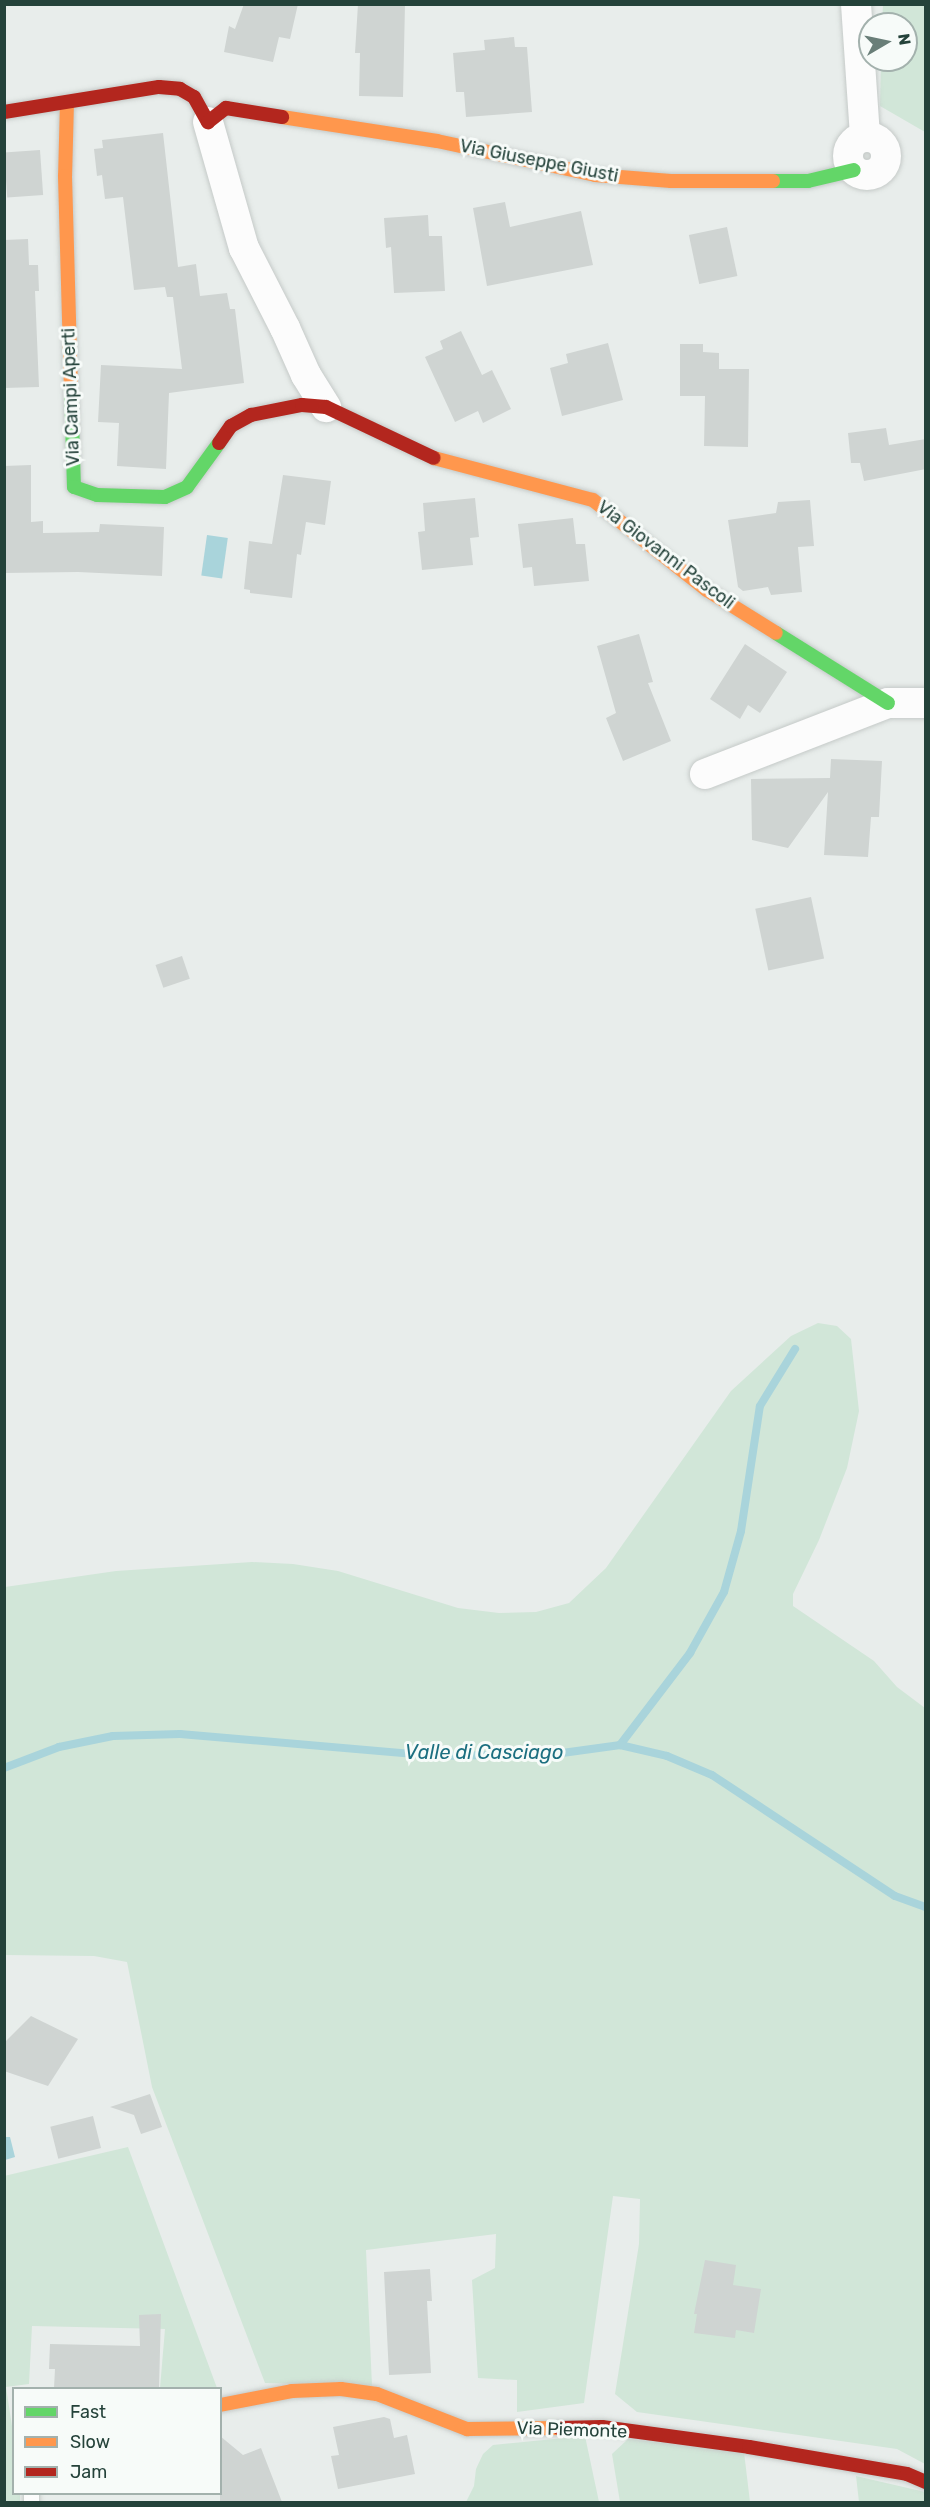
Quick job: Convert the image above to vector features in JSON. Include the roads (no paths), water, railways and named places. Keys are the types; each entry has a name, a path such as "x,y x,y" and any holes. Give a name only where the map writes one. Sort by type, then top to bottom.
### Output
{"street":[{"name":"Via Giuseppe Giusti","path":"217,115 437,141 595,176 671,181 808,181 854,170 862,175 873,174 886,160 885,150 880,142 865,137 856,4"},
{"path":"4,112 159,87 180,89 217,115 244,248 306,375 326,407"},
{"name":"Via Campi Aperti","path":"67,102 65,176 74,487 97,495 165,497 187,488 231,426 251,416 276,410 302,405 326,407"},
{"name":"Via Giovanni Pascoli","path":"326,407 441,460 593,500 707,590 888,703"},
{"path":"705,774 888,703 926,704"},
{"name":"Via Piemonte","path":"222,2405 292,2391 341,2389 376,2394 467,2428 602,2427 772,2451 907,2474 926,2482"}],"water":[{"path":"207,535 228,538 222,579 201,576"},
{"path":"5,2130 6,2137 10,2137 15,2157 5,2160"}],"waterway":[{"path":"620,1745 690,1653 724,1592 741,1531 760,1406 795,1349"},
{"name":"Valle di Casciago","path":"4,1768 59,1747 113,1736 180,1734 435,1756 555,1754 620,1745 667,1756 712,1775 895,1896 926,1907"}]}
